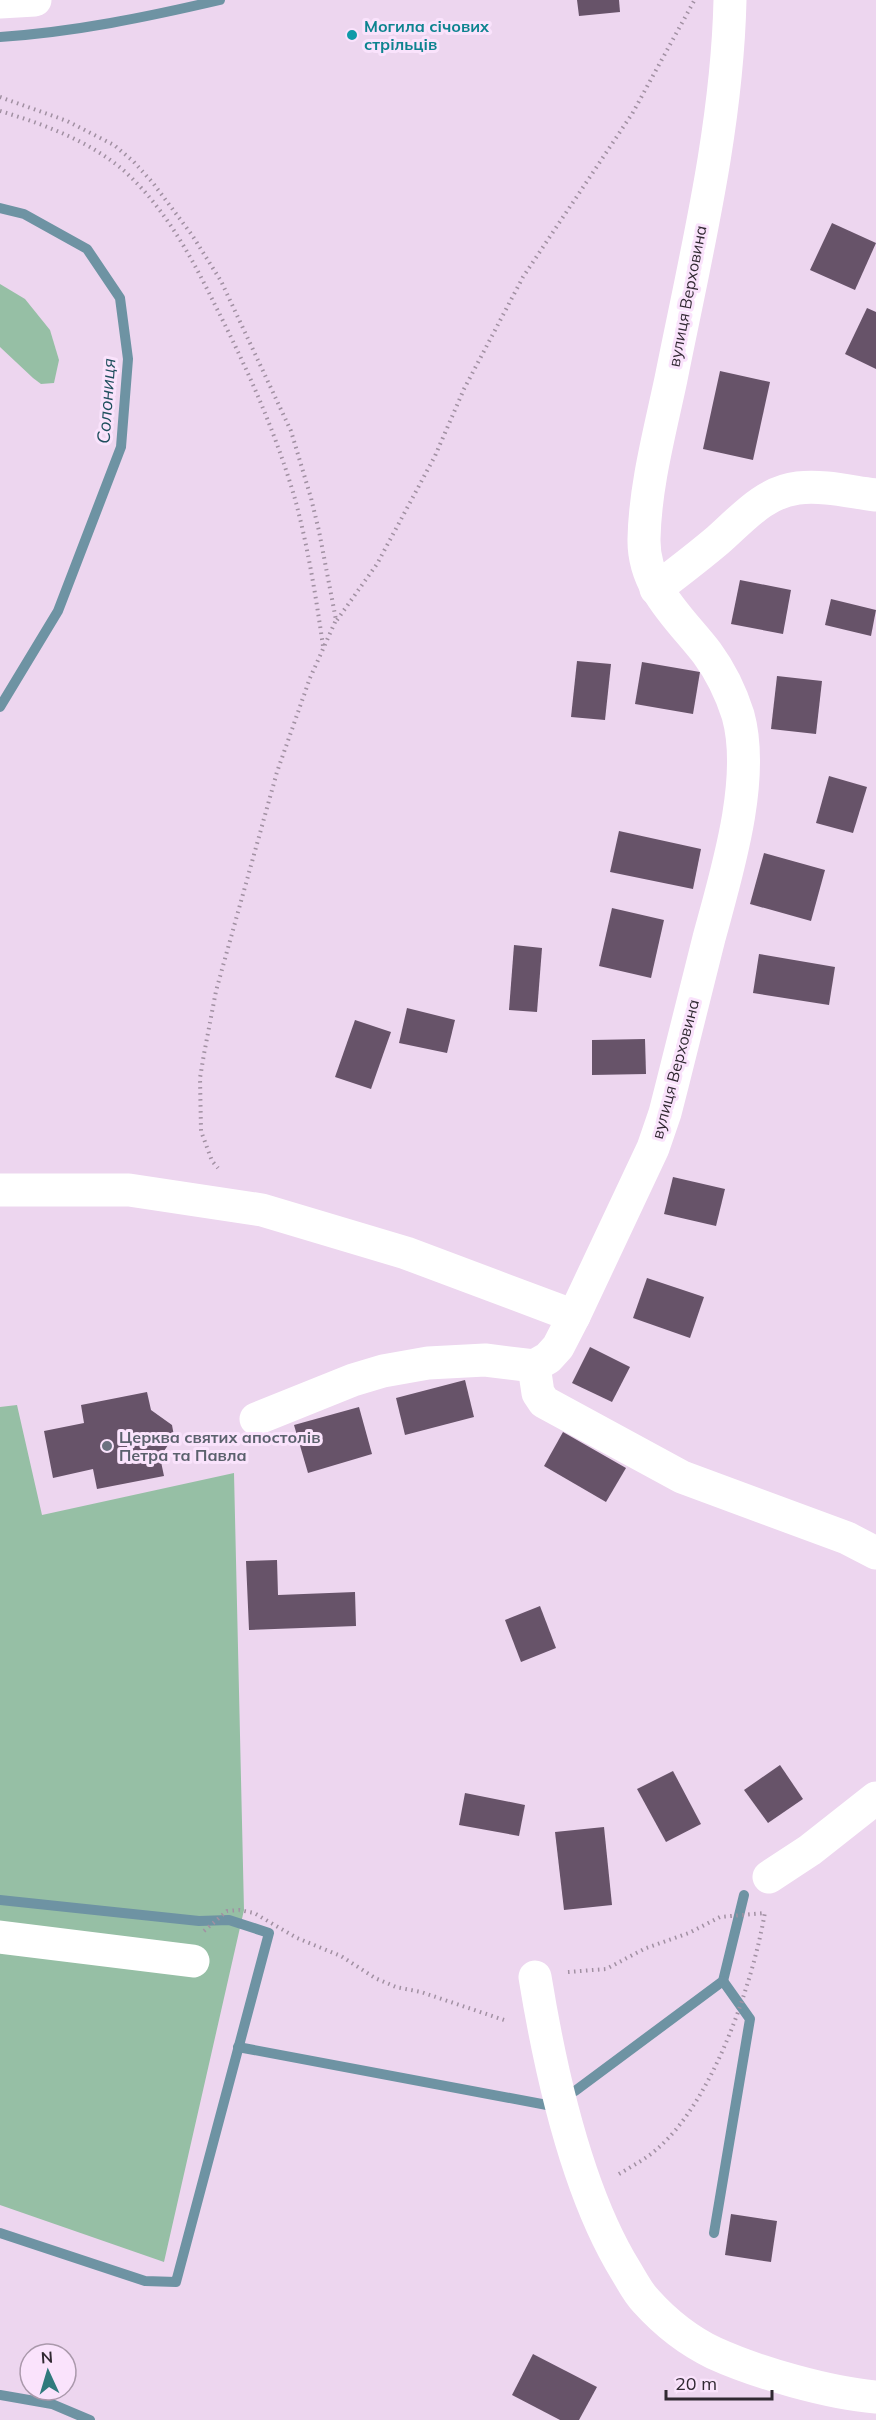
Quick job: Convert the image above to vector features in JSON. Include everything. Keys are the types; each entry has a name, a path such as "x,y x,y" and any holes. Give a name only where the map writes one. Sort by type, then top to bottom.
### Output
{"street":[{"path":"0,2 35,0"},
{"name":"вулиця Верховина","path":"534,1366 548,1358 558,1347 653,1148 665,1113 729,860 742,781 739,718 729,689 708,655 665,604 656,589 647,567 644,543 646,507 713,170 725,73 729,0"},
{"path":"656,589 716,541 756,505 775,495 797,488 825,488 876,495"},
{"path":"0,1190 129,1190 262,1210 406,1253 574,1316"},
{"path":"256,1419 353,1380 383,1371 428,1363 485,1360 534,1366 538,1393 544,1402 682,1477 847,1538 876,1553"},
{"path":"769,1877 810,1850 876,1798"},
{"path":"0,1937 184,1960"},
{"path":"535,1977 544,2034 565,2116 588,2188 613,2249 644,2300 679,2331 714,2353 778,2375 851,2395 876,2397"}],"path":[{"path":"223,1174 212,1161 201,1131 200,1078 209,1023 233,923 277,772 324,647 336,620 377,564 435,456 469,379 523,277 632,114 695,0"},
{"path":"0,97 67,121 114,146 133,161 153,183 192,235 220,281 291,430 311,498 336,620"},
{"path":"0,111 69,136 119,167 153,202 191,258 244,364 278,448 295,500 324,647"},
{"path":"588,2188 619,2173 658,2149 699,2097 715,2069 755,1957 765,1913 769,1877"},
{"path":"535,1977 606,1969 646,1948 689,1933 720,1917 765,1913 776,1909"},
{"path":"184,1960 213,1921 227,1911 239,1910 254,1913 297,1938 341,1956 375,1978 544,2034"}],"green space":[{"path":"0,284 25,299 50,330 59,360 54,383 41,384 0,347"},
{"path":"17,1405 42,1515 234,1473 244,1910 164,2262 0,2205 0,1407"}],"building":[{"path":"577,0 619,0 620,12 579,16"},
{"path":"832,223 876,243 855,290 810,270"},
{"path":"867,308 876,312 876,369 845,354"},
{"path":"720,371 770,382 753,460 703,449"},
{"path":"740,580 791,590 783,634 731,624"},
{"path":"831,599 876,610 871,636 825,625"},
{"path":"577,661 611,664 605,720 571,717"},
{"path":"642,662 700,672 693,714 635,704"},
{"path":"777,676 822,681 816,734 771,729"},
{"path":"829,776 867,787 853,833 816,823"},
{"path":"619,831 701,849 693,889 610,872"},
{"path":"764,853 825,870 811,921 750,904"},
{"path":"612,908 664,920 651,978 599,966"},
{"path":"514,945 542,948 537,1012 509,1010"},
{"path":"759,954 835,967 829,1005 753,993"},
{"path":"407,1008 455,1020 447,1053 399,1043"},
{"path":"355,1020 391,1032 371,1089 335,1077"},
{"path":"645,1039 646,1074 592,1075 592,1040"},
{"path":"673,1177 725,1189 716,1226 664,1214"},
{"path":"647,1278 704,1297 690,1338 633,1318"},
{"path":"590,1347 630,1367 612,1402 572,1383"},
{"path":"465,1380 474,1417 405,1435 396,1398"},
{"name":"Церква святих апостолів Петра та Павла","path":"147,1392 151,1410 172,1425 174,1436 160,1457 164,1476 97,1489 93,1469 53,1478 44,1431 84,1423 81,1405"},
{"path":"359,1407 372,1454 308,1473 294,1425"},
{"path":"563,1432 626,1468 606,1502 544,1466"},
{"path":"277,1560 278,1595 355,1592 356,1626 249,1630 246,1561"},
{"path":"540,1606 556,1648 521,1662 505,1620"},
{"path":"780,1765 803,1799 768,1823 744,1790"},
{"path":"673,1771 701,1824 666,1842 637,1789"},
{"path":"465,1793 525,1805 519,1836 459,1825"},
{"path":"604,1827 612,1905 564,1910 555,1832"},
{"path":"731,2214 777,2221 771,2262 725,2255"},
{"path":"533,2354 597,2387 579,2420 560,2420 512,2395"}],"waterway":[{"path":"0,37 56,32 111,23 220,0"},
{"name":"Солониця","path":"0,208 24,214 87,249 120,298 128,359 121,447 58,611 0,707"},
{"path":"575,2091 723,1981 744,1895"},
{"path":"0,1900 199,1921 229,1920 269,1933 176,2282 145,2281 0,2233"},
{"path":"714,2233 750,2019 723,1981"},
{"path":"238,2047 547,2105"},
{"name":"Солониця","path":"0,2395 52,2404 90,2420"}],"place":[{"name":"Могила січових стрільців","path":"352,35"},
{"name":"Церква святих апостолів Петра та Павла","path":"107,1446"}]}
